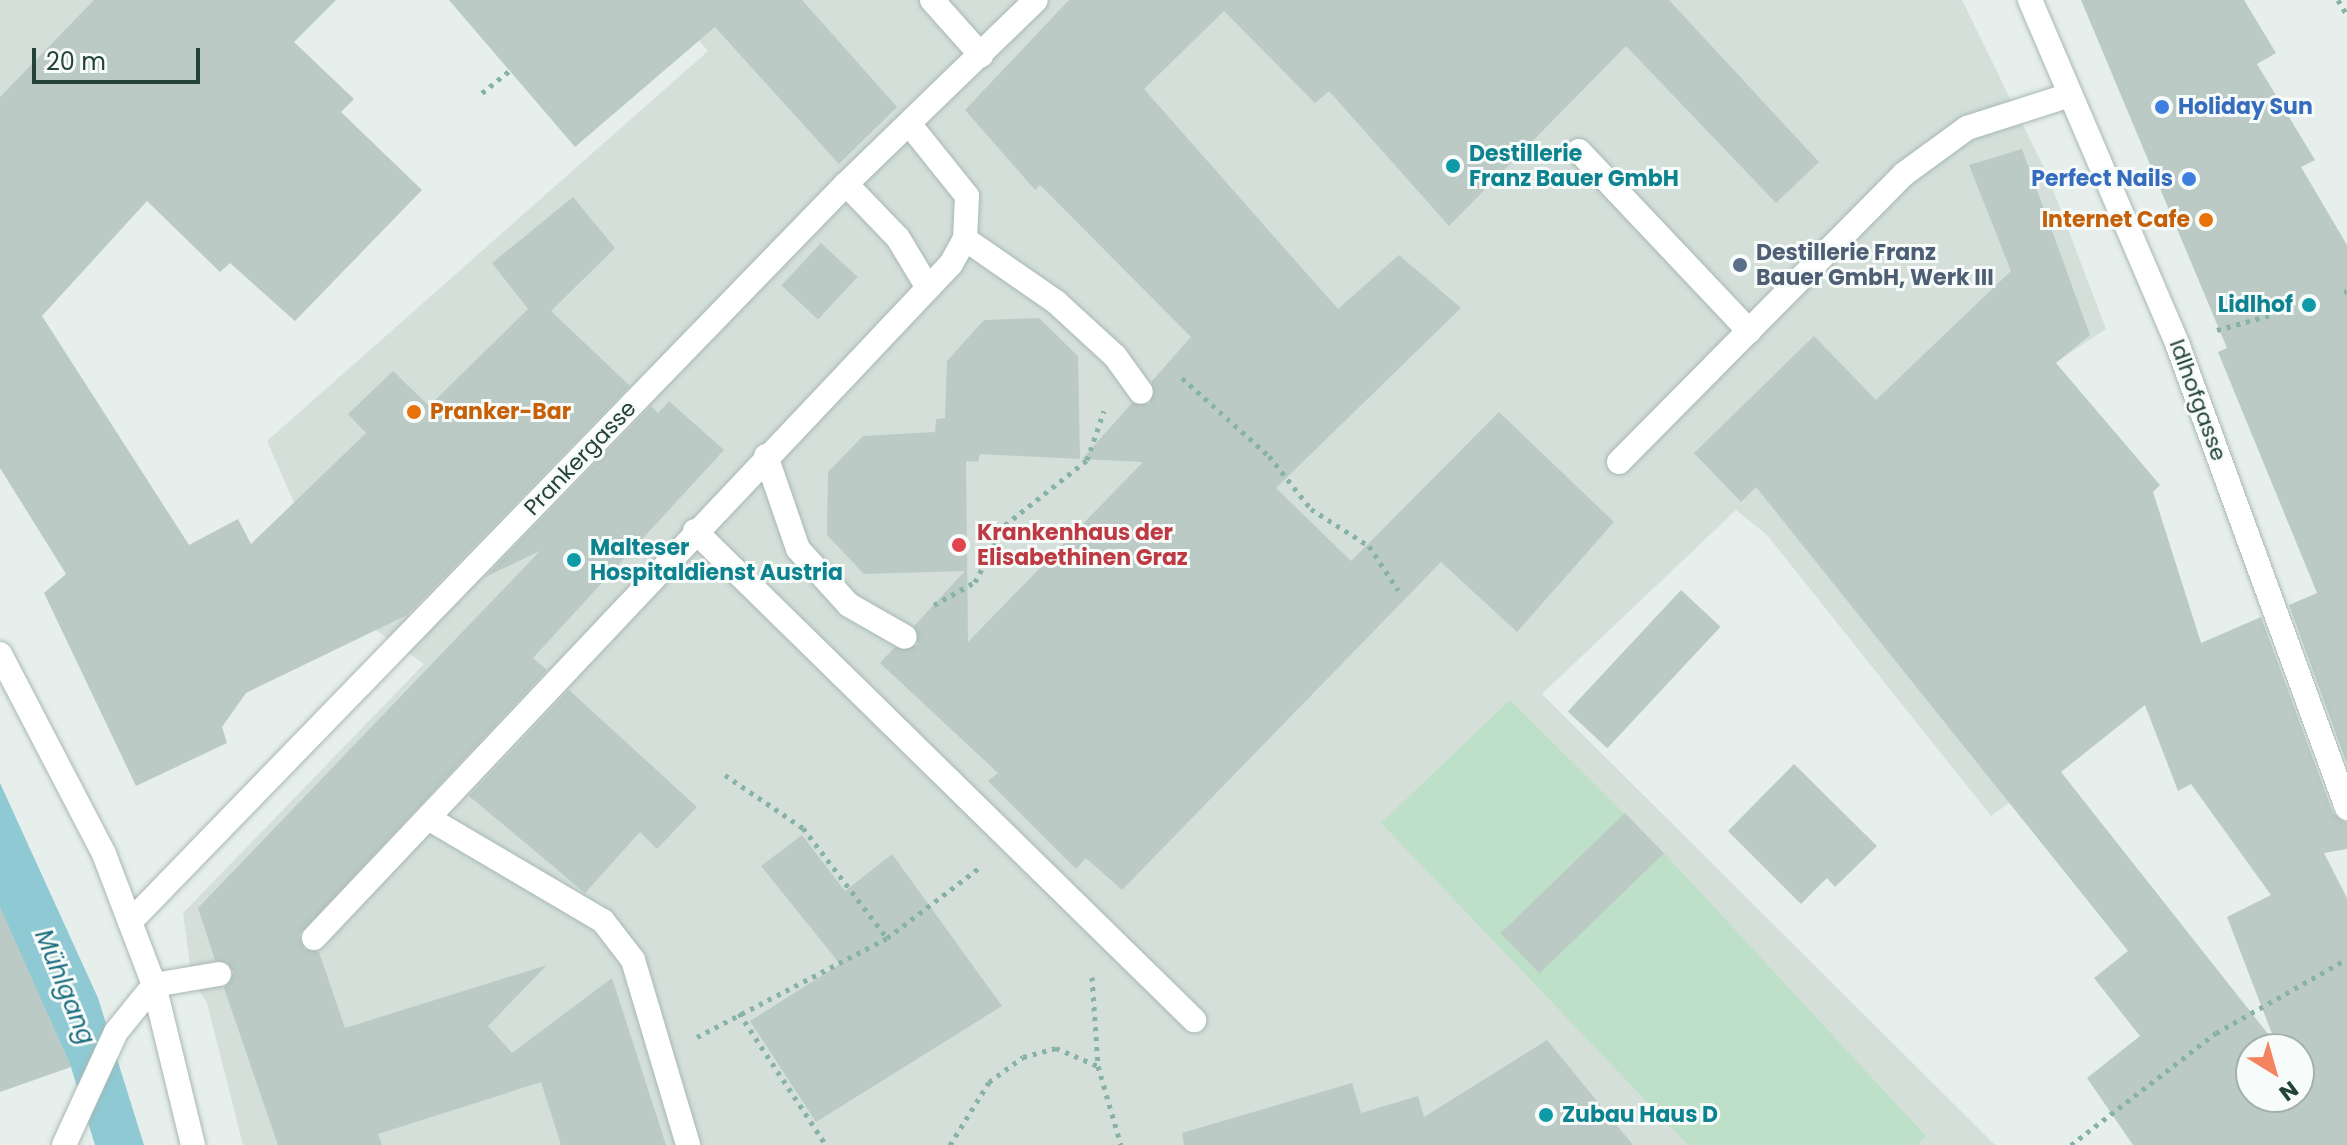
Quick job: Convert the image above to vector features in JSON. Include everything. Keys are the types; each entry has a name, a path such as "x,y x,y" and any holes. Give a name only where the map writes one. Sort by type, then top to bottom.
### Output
{"street":[{"path":"932,0 981,55"},
{"name":"Prankergasse","path":"130,922 846,184 911,126 1036,0"},
{"name":"Idlhofgasse","path":"2030,0 2178,346 2347,808"},
{"path":"1619,462 1904,174 1967,128 2070,95"},
{"path":"314,938 927,286 965,239 967,196 911,126"},
{"path":"1579,151 1749,331"},
{"path":"846,184 914,259 927,286"},
{"path":"965,239 1056,302 1124,369 1141,392"},
{"path":"766,456 798,549 849,605 899,633"},
{"path":"695,531 1194,1020"},
{"path":"0,654 104,854 154,985 193,1145"},
{"path":"428,818 603,921 633,960 688,1145"},
{"path":"68,1134 116,1032 154,985 219,974"}],"path":[{"path":"2338,0 2347,15"},
{"path":"482,93 509,71"},
{"path":"2212,332 2274,314"},
{"path":"899,633 907,609 938,606 975,582 1005,525 1087,460 1124,369 1144,358 1162,361 1269,456 1311,509 1369,546 1398,590"},
{"path":"725,775 803,828 887,938"},
{"path":"662,1057 739,1013 887,938 1009,841"},
{"path":"1087,917 1098,1066 1121,1145"},
{"path":"2071,1145 2216,1033 2347,959"},
{"path":"739,1013 826,1145"},
{"path":"950,1145 989,1082 1023,1057 1056,1048 1098,1066"}],"shaded area":[{"path":"0,0 197,0 0,145"},
{"path":"665,0 1962,0 2047,174 2106,329 2056,362 1980,627 2153,492 2201,643 2146,679 2145,705 1991,816 1767,535 1736,510 1542,694 1995,1145 243,1145 207,1003 192,980 183,913 424,664 374,629 315,551 267,441 708,51"}],"green space":[{"path":"1510,700 1664,853 1926,1136 1917,1145 1688,1145 1381,823"}],"water":[{"name":"Mühlgang","path":"0,783 98,998 144,1145 95,1145 71,1067 0,908"}],"building":[{"path":"94,0 336,0 294,42 354,99 341,112 422,190 295,321 230,263 220,272 147,201 42,316 189,545 238,519 251,544 366,433 348,414 393,371 429,406 528,309 492,263 573,197 615,248 551,311 630,386 407,615 246,693 222,727 227,743 136,786 44,593 66,574 0,468 0,97"},
{"path":"449,0 802,0 897,107 839,164 715,27 575,147"},
{"path":"1069,0 1669,0 1819,162 1776,203 1626,46 1449,226 1329,91 1315,103 1224,11 1144,89 1338,309 1399,255 1461,308 1276,488 1351,561 1499,412 1614,522 1517,632 1441,562 1122,890 1086,858 1076,869 988,781 998,773 880,663 894,648 918,645 914,626 965,571 864,574 827,535 828,472 863,436 935,432 936,419 945,418 947,361 984,320 1039,318 1078,356 1080,459 980,454 978,462 966,461 968,642 1143,462 1082,459 1132,403 1150,404 1152,381 1191,337 1040,185 1035,190 965,110"},
{"name":"Lidlhof","path":"2081,0 2244,0 2276,53 2257,64 2315,160 2301,167 2347,245 2347,764 2289,605 2317,593 2218,352 2227,348"},
{"path":"2022,149 2090,335 2056,363 2160,485 2153,492 2201,643 2261,617 2333,813 2347,823 2347,849 2324,853 2347,898 2347,1145 2133,1145 2087,1078 2140,1036 2094,978 2128,951 1756,487 1741,502 1694,453 1814,336 1876,400 2011,271 1969,165","holes":["2145,705 2178,791 2191,784 2271,895 2227,917 2272,1033 2315,1033 2315,1113 2235,1113 2235,1033 2267,1033 2061,772"]},
{"path":"821,243 858,277 818,320 781,285"},
{"path":"669,401 724,450 533,658 547,670 299,935 304,949 319,952 345,1028 547,965 488,1026 512,1053 612,978 666,1145 561,1145 541,1082 378,1134 382,1145 278,1145 224,988 234,971 215,960 198,908 540,551 485,577 651,406 658,413"},
{"path":"1681,590 1720,627 1607,748 1568,711"},
{"path":"569,690 697,807 657,849 640,832 585,893 469,796"},
{"path":"1794,764 1877,846 1835,887 1827,878 1801,904 1728,831"},
{"path":"1625,813 1664,853 1539,973 1501,933"},
{"path":"802,835 845,891 892,854 1002,1006 816,1122 750,1021 840,964 761,866"},
{"path":"0,907 71,1067 0,1092"},
{"path":"1547,1040 1633,1145 1184,1145 1182,1133 1352,1083 1361,1113 1418,1096 1424,1117"}],"place":[{"name":"Holiday Sun","path":"2162,107"},
{"name":"Destillerie Franz Bauer GmbH","path":"1453,166"},
{"name":"Perfect Nails","path":"2189,179"},
{"name":"Internet Cafe","path":"2206,220"},
{"name":"Destillerie Franz Bauer GmbH, Werk III","path":"1740,265"},
{"name":"Lidlhof","path":"2309,305"},
{"name":"Pranker-Bar","path":"414,412"},
{"name":"Krankenhaus der Elisabethinen Graz","path":"959,545"},
{"name":"Malteser Hospitaldienst Austria","path":"574,560"},
{"name":"Zubau Haus D","path":"1546,1115"}]}
